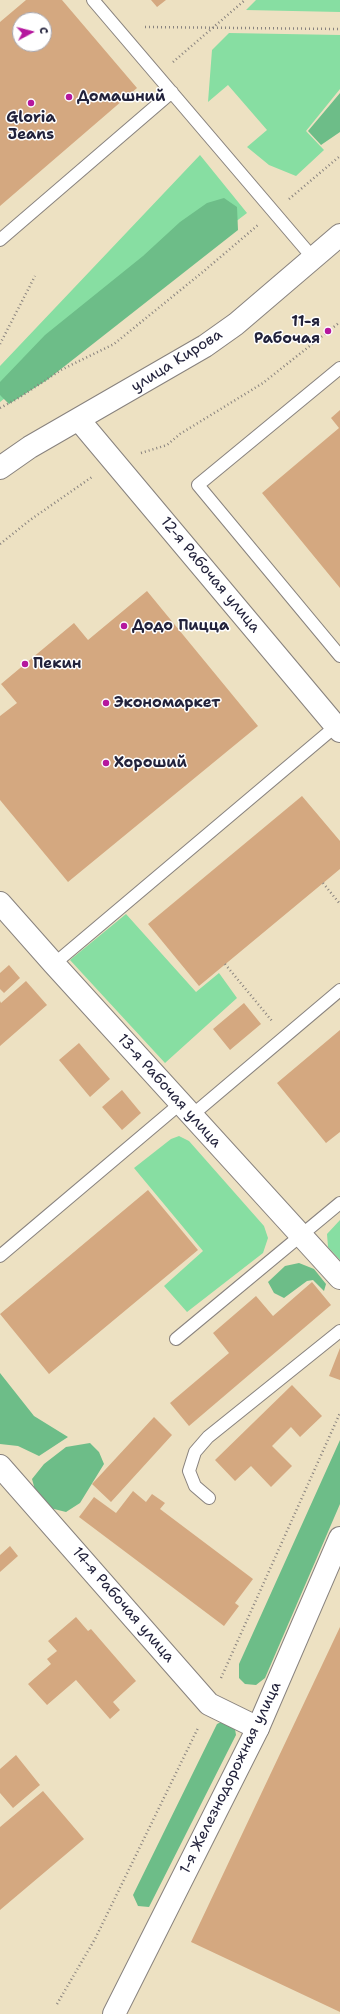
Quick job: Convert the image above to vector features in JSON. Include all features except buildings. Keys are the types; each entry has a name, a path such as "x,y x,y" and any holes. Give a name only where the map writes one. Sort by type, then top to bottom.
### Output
{"street":[{"name":"улица Кирова","path":"0,468 30,447 205,346 236,324 340,235"},
{"name":"12-я Рабочая улица","path":"79,420 338,729"},
{"name":"13-я Рабочая улица","path":"0,902 186,1110 340,1278"},
{"name":"14-я Рабочая улица","path":"0,1466 210,1704 258,1728"},
{"name":"1-я Железнодорожная улица","path":"114,2014 258,1728 340,1538"}],"lane":[{"path":"93,0 272,212 313,258"},
{"path":"0,240 172,92"},
{"path":"340,368 198,486 340,656"},
{"path":"54,964 338,729"},
{"path":"0,1256 186,1110 285,1036 340,990"},
{"path":"176,1339 340,1203"},
{"path":"209,1498 195,1486 189,1471 194,1452 208,1437 340,1331"}],"path":[{"path":"157,75 245,0"},
{"path":"116,27 340,30"},
{"path":"0,408 17,399 61,370 114,344 204,271 340,156"},
{"path":"0,344 35,276"},
{"path":"0,544 30,520 114,462 167,445 180,434 262,383 340,322"},
{"path":"323,883 340,904"},
{"path":"225,964 285,1036"}],"green space":[{"path":"256,0 340,0 340,12 246,10"},
{"path":"229,33 340,35 340,89 306,131 324,150 296,176 269,165 247,147 267,130 228,85 208,102 212,50"},
{"path":"340,93 340,132 321,145 308,131"},
{"path":"200,155 247,213 0,402 0,366"},
{"path":"224,198 237,207 238,230 47,380 9,404 0,395 0,382 45,335 143,256 180,222 207,203"},
{"path":"126,914 196,992 219,973 237,998 165,1063 70,960"},
{"path":"179,1136 189,1141 264,1226 268,1238 263,1253 187,1312 164,1286 203,1251 134,1168 171,1139"},
{"path":"340,1220 340,1260 328,1247 327,1234"},
{"path":"299,1263 314,1269 326,1284 324,1291 313,1280 307,1281 284,1298 274,1293 268,1282 285,1266"},
{"path":"0,1373 34,1416 68,1437 39,1456 18,1446 0,1444"},
{"path":"340,1440 340,1504 265,1678 256,1685 245,1684 239,1678 239,1664"},
{"path":"90,1443 99,1452 104,1464 80,1503 66,1512 50,1508 35,1490 32,1479 44,1464 66,1447"},
{"path":"227,1719 234,1723 236,1735 149,1907 138,1906 133,1895 217,1724"}],"place":[{"name":"Домашний","path":"69,97"},
{"name":"Gloria Jeans","path":"31,103"},
{"name":"11-я Рабочая","path":"328,331"},
{"name":"Додо Пицца","path":"124,626"},
{"name":"Пекин","path":"25,664"},
{"name":"Экономаркет","path":"106,703"},
{"name":"Хороший","path":"106,763"}]}
